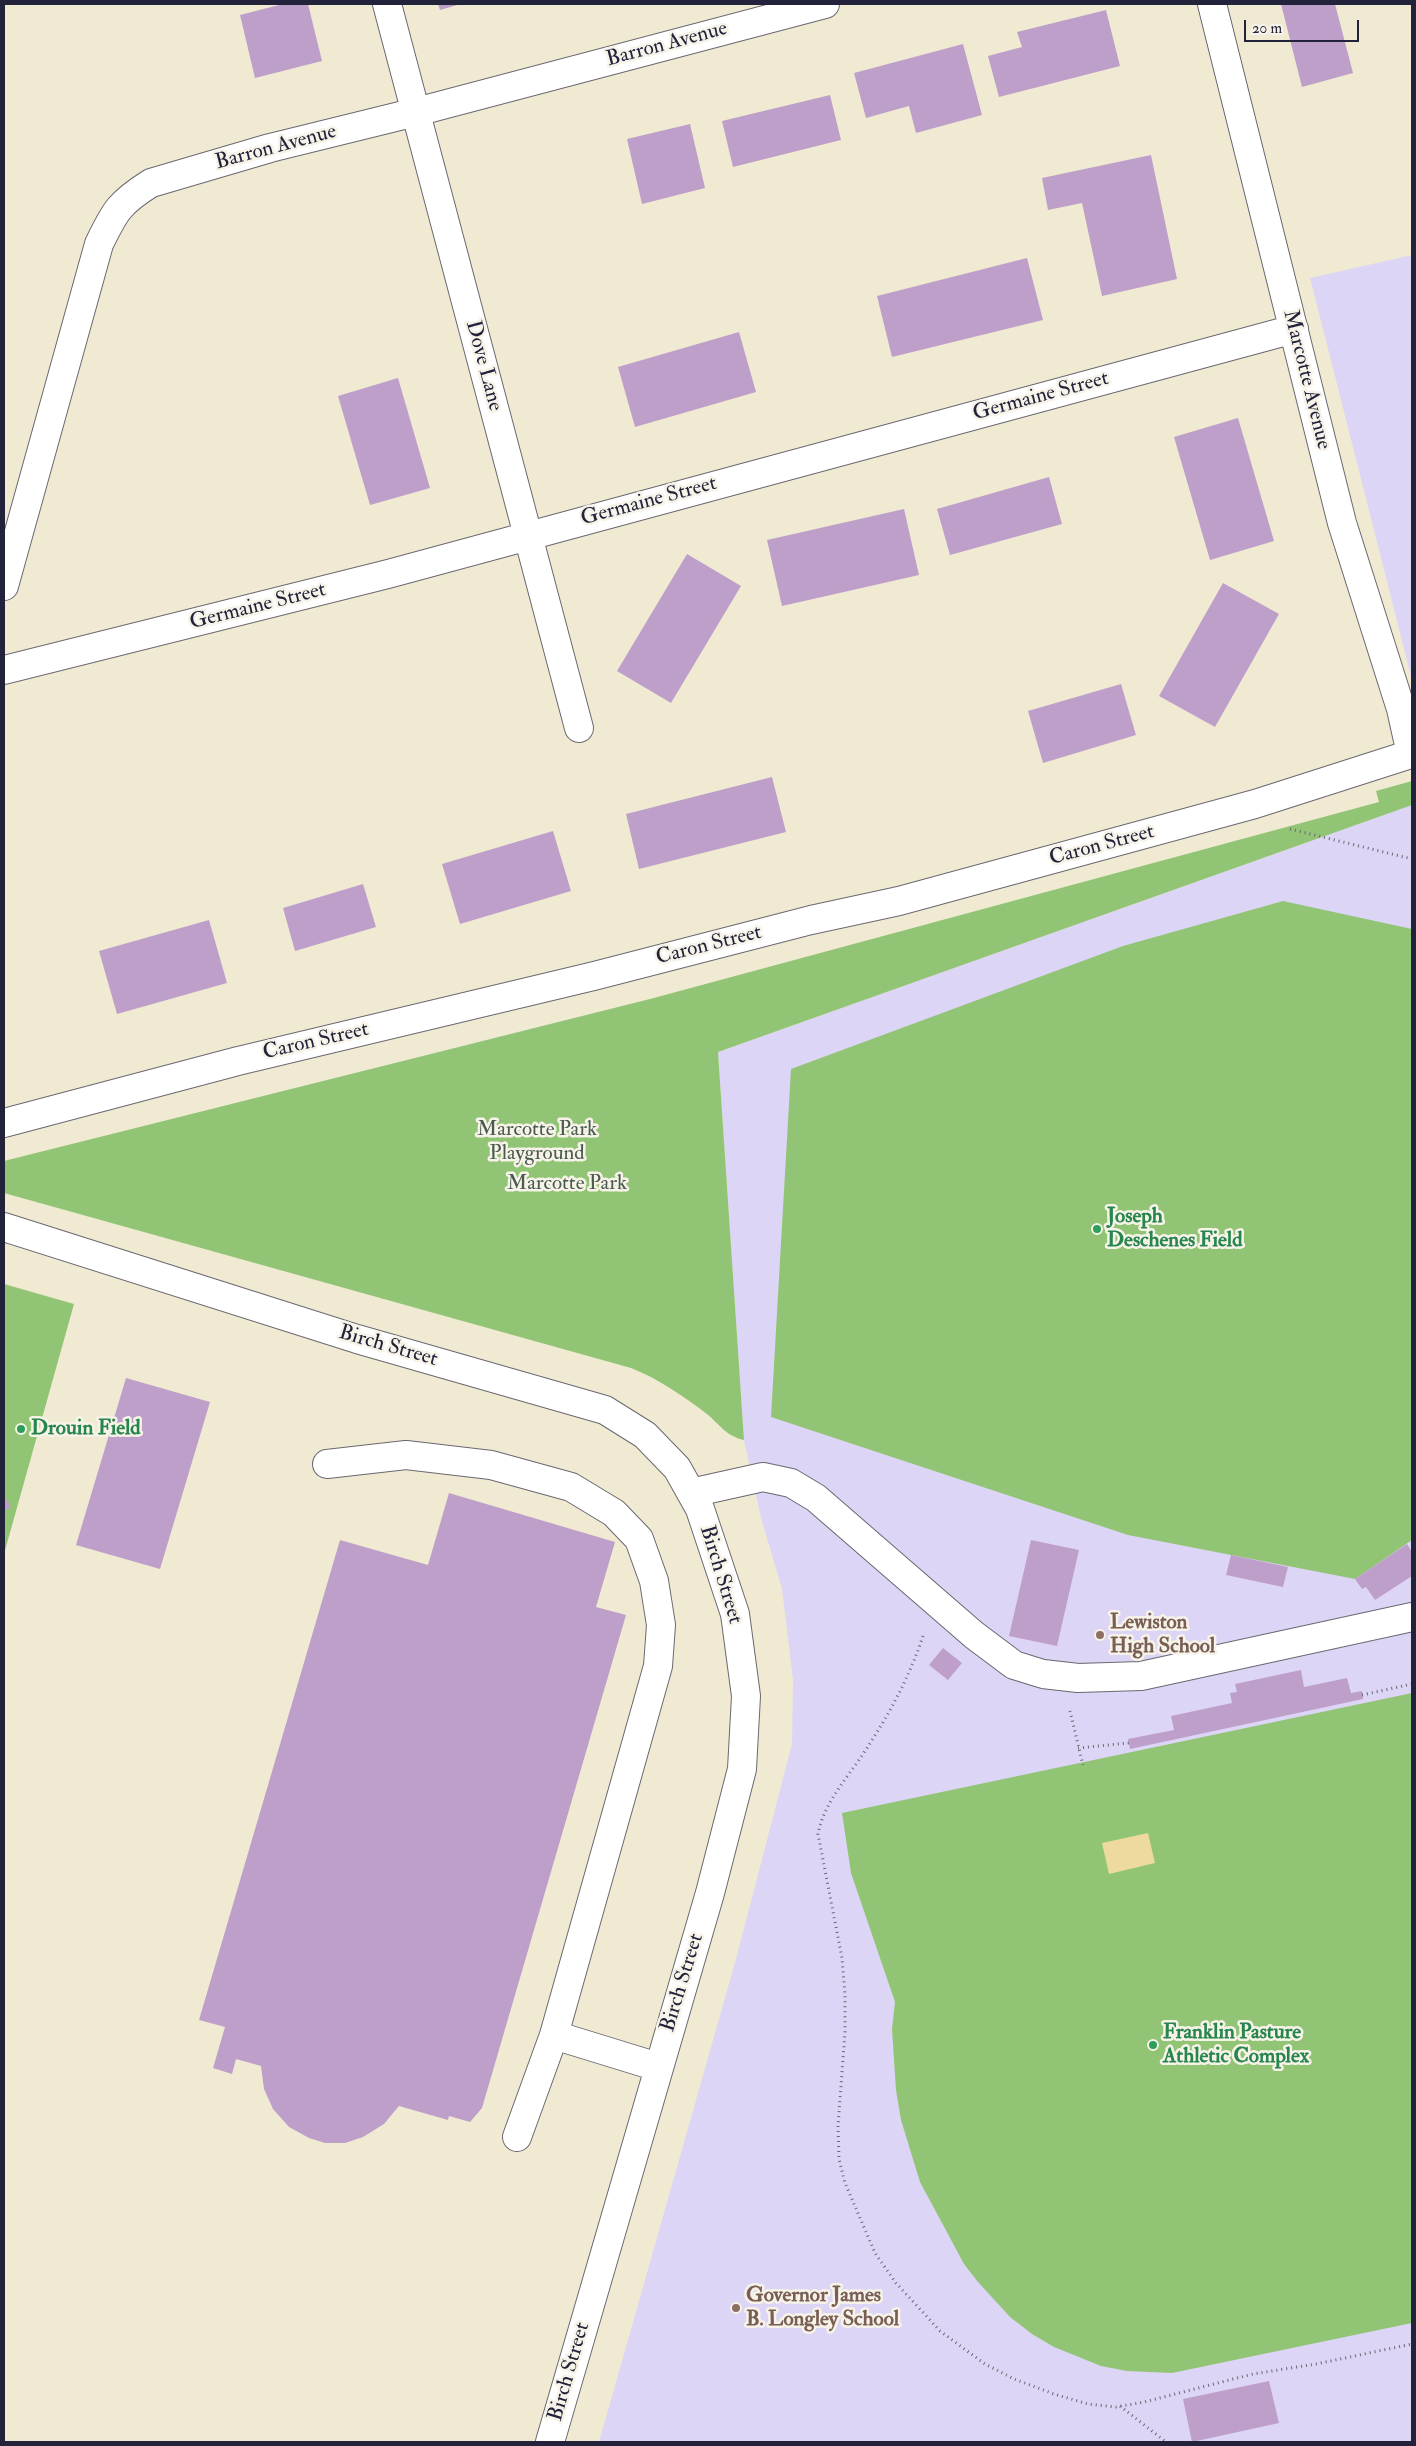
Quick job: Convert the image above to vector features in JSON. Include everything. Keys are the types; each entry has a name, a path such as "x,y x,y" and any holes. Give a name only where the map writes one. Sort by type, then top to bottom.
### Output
{"street":[{"name":"Dove Lane","path":"387,4 579,728"},
{"name":"Barron Avenue","path":"4,586 99,244 116,210 134,194 151,183 270,148 416,112 825,4"},
{"name":"Marcotte Avenue","path":"1212,4 1342,523 1401,709 1411,754"},
{"name":"Germaine Street","path":"4,670 388,574 1294,329"},
{"name":"Caron Street","path":"4,1123 238,1061 594,976 811,920 899,901 1255,804 1411,754"},
{"name":"Birch Street","path":"4,1227 356,1339 605,1410 645,1435 677,1468 700,1509 735,1614 746,1696 742,1769 710,1893 550,2442"},
{"path":"327,1464 406,1455 491,1465 571,1487 614,1513 639,1539 654,1581 661,1625 658,1666 554,2035 517,2137"},
{"path":"690,1493 763,1477 791,1483 816,1498 933,1601 1014,1665 1043,1674 1062,1676 1141,1676 1412,1617"},
{"path":"554,2035 658,2067"}],"path":[{"path":"1284,828 1412,859"},
{"path":"933,1601 917,1652 903,1686 869,1745 821,1818 818,1834 842,1958 845,1995 845,2032 838,2126 839,2160 845,2183 875,2253 896,2283 940,2331 985,2364 1014,2379 1088,2404 1120,2406 1253,2374 1316,2364 1412,2344"},
{"path":"1062,1676 1083,1765"},
{"path":"1362,1695 1412,1684"},
{"path":"1078,1748 1129,1743"},
{"path":"1120,2406 1166,2442"}],"shaded area":[{"path":"1412,255 1412,680 1310,278"},
{"name":"Lewiston High School","path":"1412,805 1412,2442 599,2442 736,1959 792,1744 793,1680 782,1589 761,1518 744,1440 718,1052"}],"green space":[{"name":"Marcotte Park","path":"1412,781 1412,805 718,1052 744,1440 732,1436 707,1414 670,1388 631,1368 4,1193 4,1161 650,999 1379,802 1376,791"},
{"name":"Joseph Deschenes Field","path":"1283,901 1412,929 1412,1540 1355,1579 1128,1535 771,1417 791,1069 1123,946"},
{"name":"Drouin Field","path":"4,1284 74,1304 4,1554"},
{"name":"Franklin Pasture Athletic Complex","path":"1412,1693 1412,2323 1172,2373 1127,2371 1101,2366 1054,2347 1032,2334 1010,2317 978,2282 964,2264 920,2182 901,2120 896,2090 892,2029 895,2002 851,1873 842,1813"}],"sand":[{"path":"1148,1833 1155,1863 1109,1874 1102,1843"}],"building":[{"path":"283,4 308,4 322,61 255,78 240,15"},
{"path":"438,4 461,4 440,10"},
{"path":"1281,4 1335,4 1353,73 1302,87"},
{"path":"1106,10 1120,66 999,97 988,56 1022,47 1017,32"},
{"path":"963,44 982,115 916,133 909,106 866,118 854,73"},
{"path":"830,95 841,140 733,167 722,121"},
{"path":"690,124 705,188 642,204 627,139"},
{"path":"1151,155 1177,279 1102,296 1082,203 1048,210 1042,178"},
{"path":"1027,258 1043,320 892,357 877,296"},
{"path":"739,332 756,392 635,427 618,367"},
{"path":"398,378 430,488 370,505 338,396"},
{"path":"1238,418 1274,541 1210,560 1174,437"},
{"path":"1049,477 1062,524 950,555 937,509"},
{"path":"904,509 919,575 782,606 767,540"},
{"path":"687,554 741,586 671,703 617,671"},
{"path":"1223,583 1279,614 1215,727 1159,696"},
{"path":"1121,684 1136,735 1043,763 1028,711"},
{"path":"772,777 786,832 639,869 626,814"},
{"path":"553,831 571,891 460,924 442,864"},
{"path":"363,884 376,927 295,951 283,908"},
{"path":"209,920 227,983 117,1014 99,951"},
{"path":"126,1378 210,1402 160,1569 76,1545"},
{"path":"449,1493 615,1542 596,1607 626,1615 482,2108 470,2122 449,2116 448,2120 399,2106 384,2124 363,2137 345,2143 325,2143 309,2138 289,2127 273,2109 264,2089 261,2066 236,2059 232,2074 213,2068 225,2027 199,2020 340,1540 428,1565"},
{"path":"4,1495 11,1507 4,1511"},
{"path":"1031,1540 1079,1550 1057,1646 1009,1636"},
{"path":"1407,1544 1412,1552 1412,1576 1375,1600 1366,1587 1362,1589 1355,1579"},
{"path":"1231,1555 1288,1567 1283,1587 1226,1575"},
{"path":"943,1648 962,1663 948,1680 929,1665"},
{"path":"1301,1670 1304,1687 1347,1678 1351,1693 1362,1691 1363,1699 1130,1749 1128,1739 1174,1730 1171,1716 1232,1703 1230,1693 1237,1692 1235,1684"},
{"path":"1269,2381 1279,2423 1192,2442 1183,2399"}],"place":[{"name":"Joseph Deschenes Field","path":"1097,1229"},
{"name":"Drouin Field","path":"21,1429"},
{"name":"Lewiston High School","path":"1100,1635"},
{"name":"Franklin Pasture Athletic Complex","path":"1153,2045"},
{"name":"Governor James B. Longley School","path":"736,2308"}],"park label":[{"name":"Marcotte Park Playground","path":"537,1142"}]}
